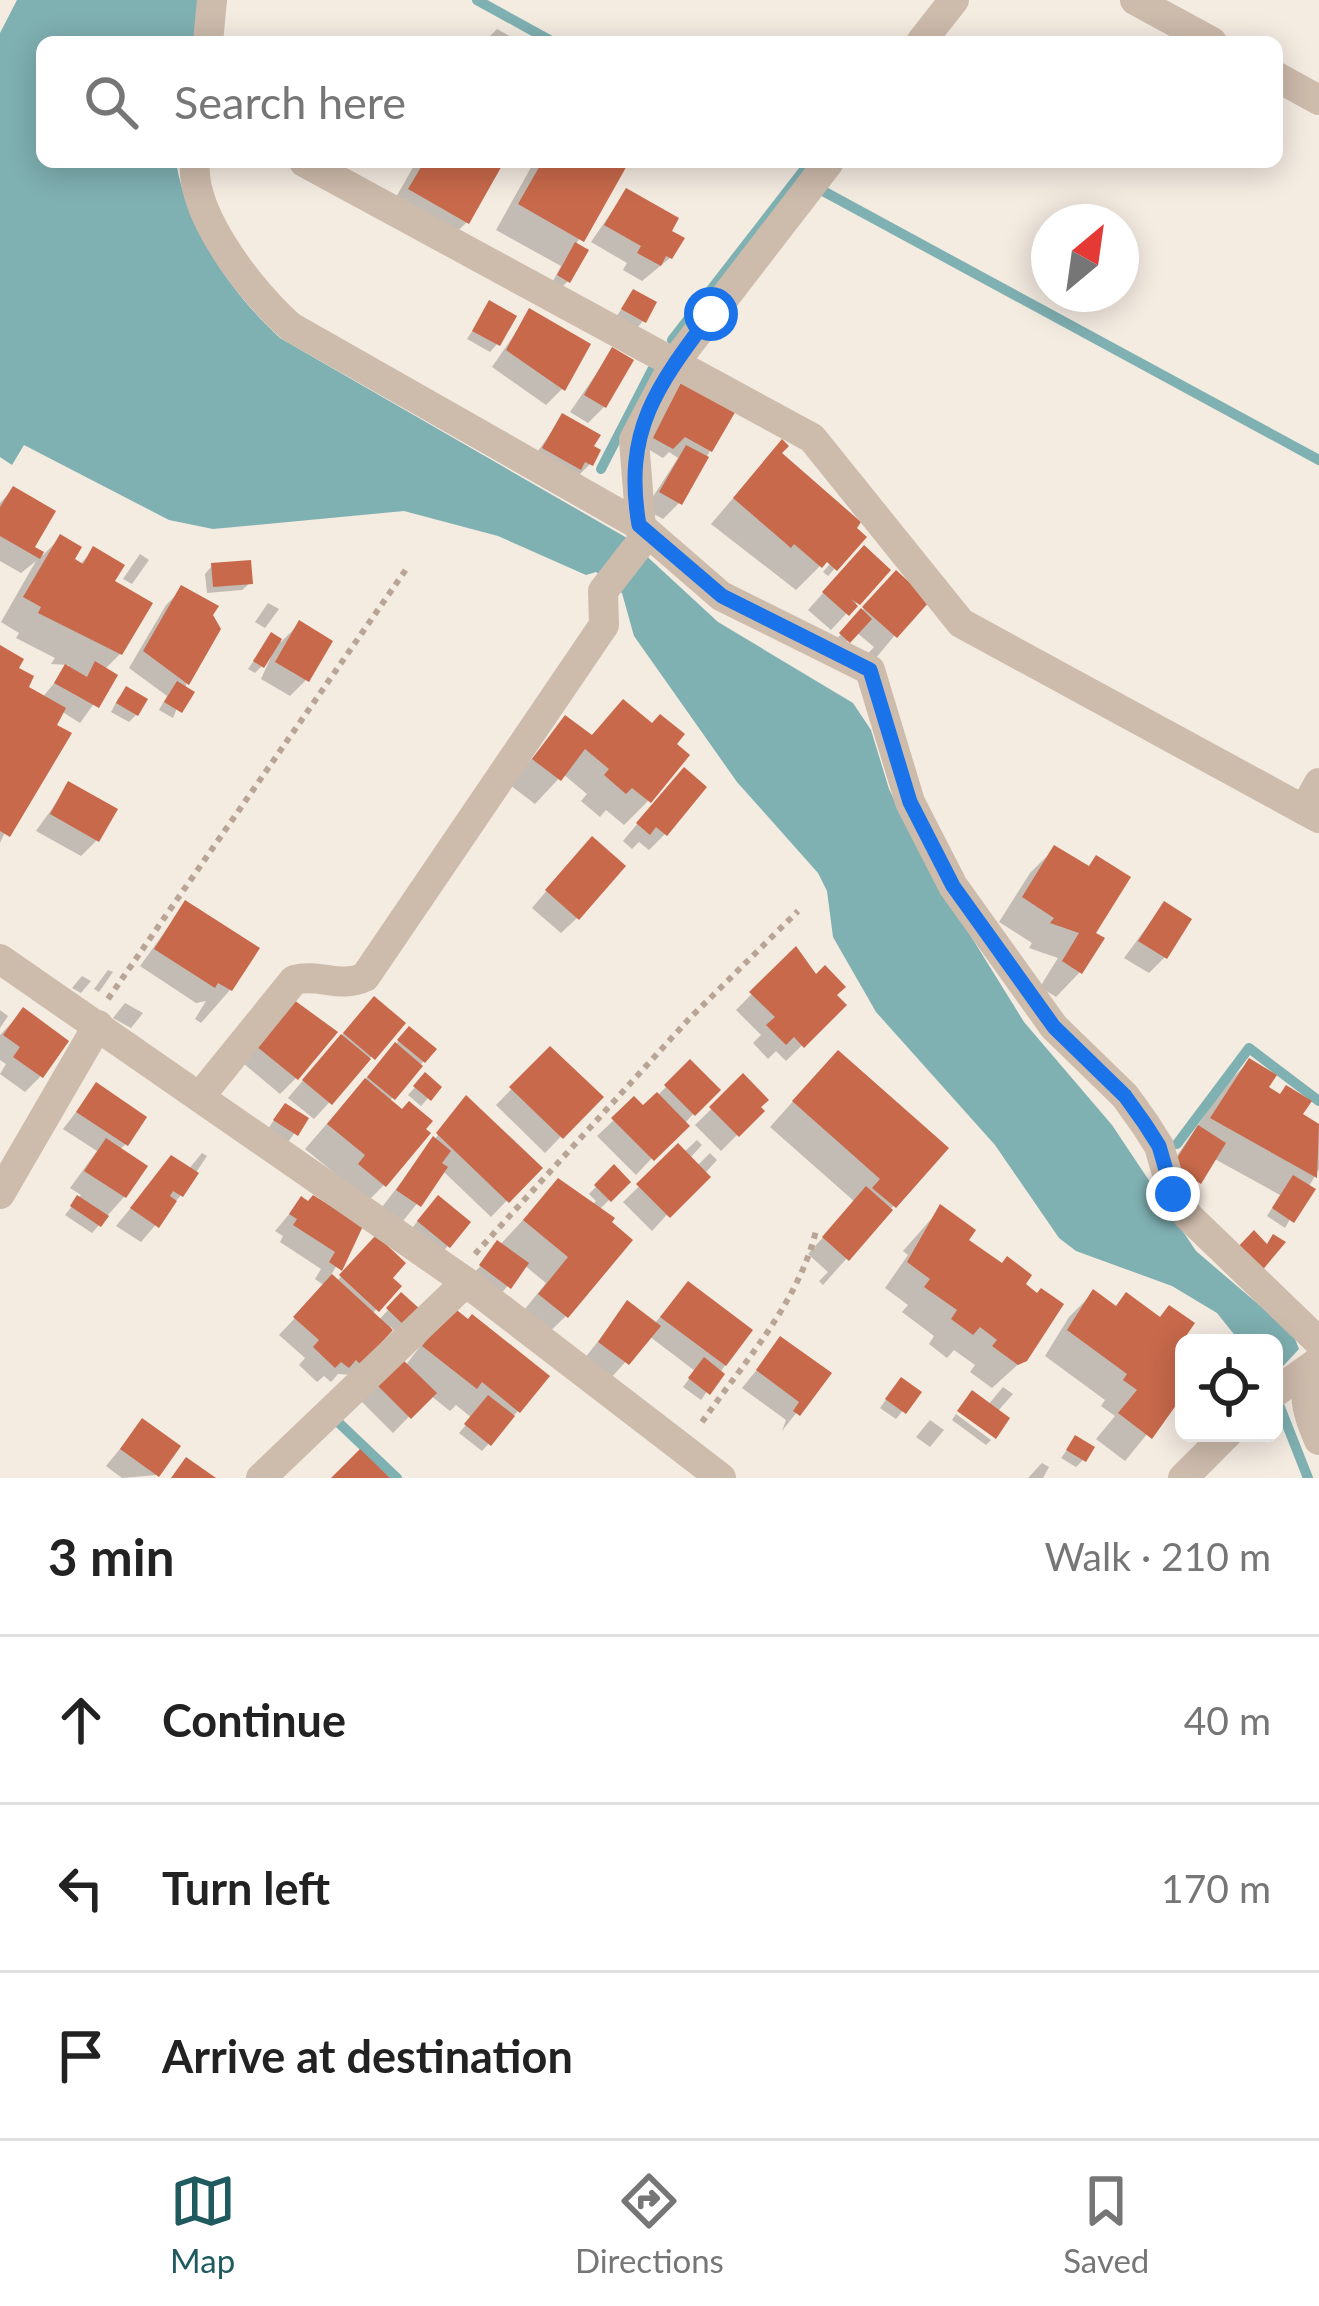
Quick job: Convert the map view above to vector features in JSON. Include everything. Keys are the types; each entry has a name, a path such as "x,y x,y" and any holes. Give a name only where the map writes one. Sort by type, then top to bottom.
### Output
{"street":[{"path":"209,36 212,0"},
{"path":"927,36 954,0"},
{"path":"1135,0 1201,36"},
{"path":"1283,80 1319,100"},
{"path":"196,168 208,217 226,249 268,308 291,328 640,533 722,596 870,670 910,802 953,886 1054,1027 1125,1096 1145,1124 1159,1146 1173,1194 1188,1216 1318,1355"},
{"path":"315,168 812,438 962,623 1314,804"},
{"path":"201,1095 294,980 309,976 346,986 365,977 604,625 603,590 640,533 634,440 675,362 824,168"},
{"path":"0,959 461,1278 722,1478"},
{"path":"0,1194 95,1023"},
{"path":"261,1478 461,1278"},
{"path":"1283,1385 1318,1355"},
{"path":"1318,1355 1306,1409 1319,1440"},
{"path":"1183,1478 1219,1442"}],"path":[{"path":"95,1023 406,568"},
{"path":"461,1278 688,1020 798,911"},
{"path":"683,1449 792,1295 806,1269 816,1231"}],"water":[{"path":"17,0 203,0 198,36 36,36 36,168 177,168 190,211 214,258 280,338 627,538 718,622 853,703 871,730 889,789 923,859 1024,1022 1112,1125 1196,1251 1293,1334 1299,1349 1283,1366 1283,1334 1234,1334 1217,1313 1172,1286 1076,1251 1059,1238 995,1145 876,1012 833,937 827,891 818,873 737,782 634,636 622,593 596,572 586,575 498,536 404,511 213,529 169,520 24,445 12,465 0,457 0,33"}],"building":[{"path":"420,168 501,168 469,224 408,189"},
{"path":"539,168 626,168 584,242 518,204"},
{"path":"626,188 679,218 672,231 685,238 672,259 666,256 661,266 637,253 641,246 604,225"},
{"path":"575,242 589,250 570,283 557,275"},
{"path":"633,289 657,302 646,323 621,309"},
{"path":"489,300 517,316 500,346 472,331"},
{"path":"529,308 591,344 565,391 506,350"},
{"path":"612,347 634,360 606,408 584,395"},
{"path":"683,378 737,409 712,452 685,437 673,449 653,438"},
{"path":"562,413 601,435 594,446 601,450 593,466 585,462 581,470 542,448"},
{"path":"782,439 789,446 782,453 861,522 857,528 867,537 837,571 827,562 822,568 794,544 791,548 733,498"},
{"path":"686,445 709,457 682,505 659,492"},
{"path":"13,486 56,511 35,547 44,552 40,559 0,536 0,507"},
{"path":"60,534 82,547 75,559 83,564 93,546 125,565 115,581 153,603 122,655 38,613 41,607 23,597"},
{"path":"864,545 891,570 860,605 851,599 858,606 849,616 822,592"},
{"path":"251,560 253,584 213,587 211,563"},
{"path":"896,570 930,601 897,638 862,607"},
{"path":"181,585 219,606 213,615 221,629 189,685 143,651"},
{"path":"861,608 872,619 850,643 839,633"},
{"path":"299,620 333,641 309,682 275,662"},
{"path":"271,632 282,639 264,668 253,661"},
{"path":"0,645 24,659 19,668 34,676 29,687 66,708 57,725 72,733 10,837 0,831"},
{"path":"95,661 118,675 99,708 54,683 65,664 87,677"},
{"path":"177,681 195,692 182,713 164,702"},
{"path":"126,686 148,699 138,716 116,703"},
{"path":"623,699 652,723 660,714 685,734 677,744 690,755 651,803 632,788 626,794 604,775 609,769 585,749 561,781 532,759 565,715 592,735"},
{"path":"684,767 707,787 667,836 656,827 650,835 636,823"},
{"path":"68,781 118,809 99,842 50,814"},
{"path":"592,836 626,866 579,920 545,890"},
{"path":"1054,845 1089,866 1096,855 1131,877 1096,933 1105,938 1082,974 1062,961 1079,933 1050,923 1054,918 1022,897"},
{"path":"185,900 260,948 232,991 218,983 215,988 154,949"},
{"path":"1164,901 1192,919 1167,959 1138,941"},
{"path":"796,946 816,974 825,965 846,987 837,995 847,1005 804,1048 794,1037 786,1045 766,1025 775,1017 749,992"},
{"path":"374,996 406,1023 375,1060 343,1033"},
{"path":"294,1000 338,1032 298,1080 256,1046"},
{"path":"23,1007 69,1041 43,1078 13,1057 20,1047 3,1035"},
{"path":"409,1026 437,1049 425,1063 397,1040"},
{"path":"341,1034 371,1059 332,1105 302,1080"},
{"path":"395,1042 423,1066 395,1100 367,1077"},
{"path":"550,1046 604,1097 563,1139 509,1087"},
{"path":"838,1050 949,1148 896,1208 872,1188 880,1179 792,1101"},
{"path":"1249,1058 1277,1075 1269,1087 1280,1094 1286,1085 1312,1101 1303,1114 1319,1124 1317,1178 1210,1118"},
{"path":"690,1059 721,1090 695,1116 664,1085"},
{"path":"425,1072 442,1087 431,1101 413,1086"},
{"path":"743,1073 769,1100 761,1107 765,1111 739,1137 709,1107"},
{"path":"365,1078 402,1109 409,1101 433,1121 426,1129 431,1133 386,1187 358,1164 365,1155 327,1124"},
{"path":"96,1082 147,1117 128,1146 76,1112"},
{"path":"657,1092 690,1126 654,1161 611,1118 634,1096 643,1105"},
{"path":"466,1095 543,1168 509,1203 436,1133"},
{"path":"285,1103 309,1118 298,1136 273,1120"},
{"path":"1198,1125 1226,1143 1201,1184 1172,1166"},
{"path":"433,1136 451,1151 442,1163 448,1167 421,1207 396,1190"},
{"path":"106,1138 148,1166 126,1198 84,1171"},
{"path":"678,1143 711,1177 670,1218 636,1184"},
{"path":"171,1155 199,1173 183,1197 173,1191 170,1196 177,1201 159,1228 130,1208"},
{"path":"614,1164 631,1182 611,1202 594,1185"},
{"path":"1293,1175 1316,1189 1294,1223 1272,1208"},
{"path":"558,1178 615,1218 612,1222 633,1240 568,1318 538,1294 568,1257 523,1220"},
{"path":"866,1186 893,1210 849,1261 822,1237"},
{"path":"77,1195 109,1216 101,1227 70,1206"},
{"path":"313,1195 363,1226 342,1271 329,1262 335,1252 293,1225 297,1219 289,1214 301,1196 308,1201"},
{"path":"438,1195 471,1222 450,1248 417,1221"},
{"path":"940,1204 976,1230 969,1240 1002,1263 1007,1256 1032,1275 1026,1284 1064,1304 1027,1361 1018,1365 992,1346 997,1340 980,1327 973,1335 951,1319 957,1310 924,1287 930,1279 907,1262"},
{"path":"1254,1230 1267,1244 1273,1234 1286,1242 1260,1273 1236,1249"},
{"path":"376,1235 406,1263 393,1278 402,1286 379,1312 339,1275"},
{"path":"497,1240 529,1263 511,1289 479,1265"},
{"path":"332,1274 393,1330 361,1365 356,1360 349,1368 341,1362 335,1368 313,1347 319,1340 293,1317"},
{"path":"688,1281 753,1330 726,1366 660,1317"},
{"path":"1093,1289 1116,1306 1126,1292 1160,1317 1169,1305 1195,1323 1187,1334 1175,1334 1175,1407 1152,1439 1118,1413 1137,1390 1123,1380 1127,1374 1067,1330"},
{"path":"401,1292 421,1310 406,1327 386,1308"},
{"path":"627,1300 661,1326 629,1365 598,1342"},
{"path":"453,1307 468,1319 472,1314 550,1376 520,1413 482,1382 477,1389 422,1346"},
{"path":"780,1336 832,1373 800,1416 793,1411 799,1402 756,1370"},
{"path":"399,1356 437,1393 411,1419 373,1381"},
{"path":"704,1357 725,1374 710,1395 688,1378"},
{"path":"901,1377 922,1392 906,1414 885,1399"},
{"path":"972,1390 1010,1418 996,1439 957,1411"},
{"path":"488,1395 515,1416 491,1446 464,1424"},
{"path":"142,1418 181,1446 159,1477 120,1449"},
{"path":"1075,1435 1095,1447 1086,1462 1066,1450"},
{"path":"360,1449 390,1478 331,1478"},
{"path":"186,1457 216,1478 171,1478"}],"waterway":[{"path":"477,0 542,36"},
{"path":"672,340 805,168"},
{"path":"823,191 1319,460"},
{"path":"601,469 652,370"},
{"path":"1177,1144 1249,1048 1319,1101"},
{"path":"1283,1415 1308,1478"},
{"path":"337,1421 397,1478"}],"route":[{"path":"711,314 675,362 634,440 639,525 696,580 857,659 870,670 910,802 953,886 1054,1027 1125,1096 1159,1146 1173,1194"}]}
